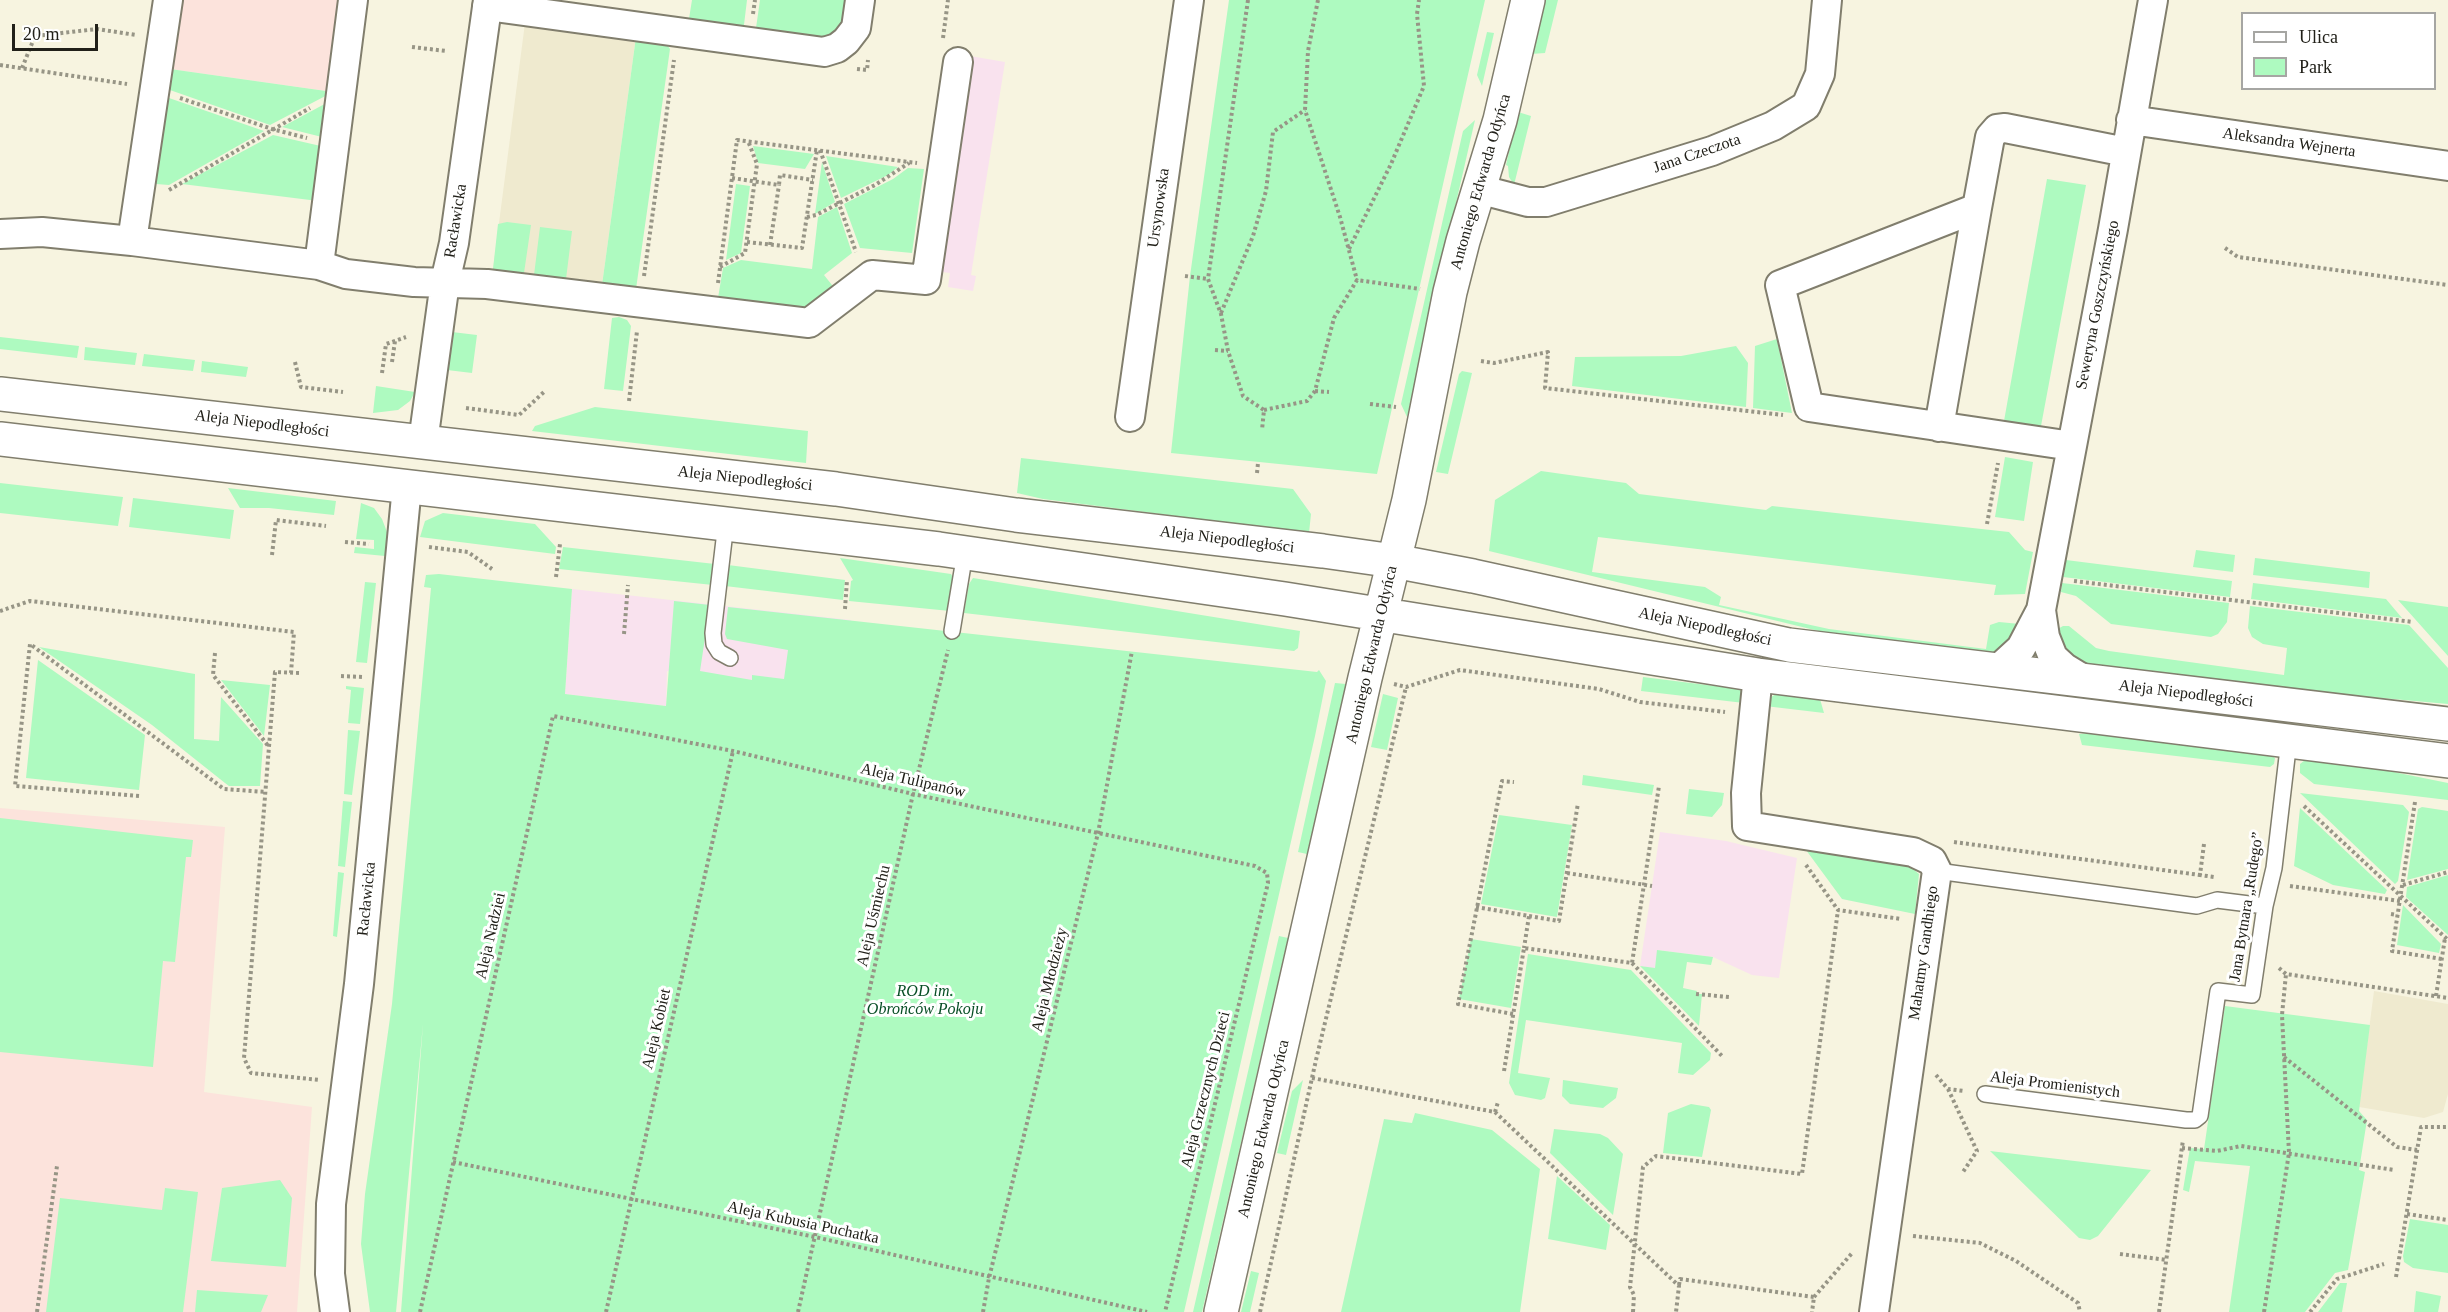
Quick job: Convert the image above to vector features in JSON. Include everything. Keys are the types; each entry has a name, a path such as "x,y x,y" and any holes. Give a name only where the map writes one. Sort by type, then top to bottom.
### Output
{"main road":[{"name":"Antoniego Edwarda Odyńca","path":"1221,1312 1411,492 1450,292 1478,189 1500,120 1528,0"},
{"name":"Aleja Niepodległości","path":"0,394 836,489 1016,515 1394,561 1789,645 2448,724"},
{"name":"Aleja Niepodległości","path":"0,439 965,553 1381,615 1758,675 2448,761"}],"street":[{"path":"132,241 168,0"},
{"path":"319,265 353,0"},
{"path":"487,3 749,43 830,51 846,41 856,28 860,0"},
{"name":"Ursynowska","path":"1130,417 1189,0"},
{"name":"Jana Czeczota","path":"1478,189 1528,202 1546,202 1712,151 1773,126 1806,106 1820,74 1827,0"},
{"name":"Seweryna Goszczyńskiego","path":"1997,670 2021,648 2041,610 2153,0"},
{"name":"Racławicka","path":"423,442 445,282 454,243 487,3"},
{"path":"0,234 42,232 132,241 319,265 346,274 414,282 487,284 808,323 872,274 926,280 958,62"},
{"name":"Aleksandra Wejnerta","path":"2131,120 2448,166"},
{"path":"1939,427 1989,137 1997,129 2005,128 2126,152"},
{"path":"1977,208 1780,285 1809,407 2072,446"},
{"name":"Racławicka","path":"335,1312 330,1274 331,1204 359,984 407,486"},
{"name":"Seweryna Goszczyńskiego","path":"2041,610 2045,637 2053,657 2065,668 2088,682"},
{"name":"Mahatmy Gandhiego","path":"1758,675 1746,793 1747,826 1913,852 1932,861 1937,871 1874,1312"}],"lane":[{"path":"726,523 713,633 714,644 719,652 730,658"},
{"path":"952,631 965,553"},
{"name":"Jana Bytnara „Rudego”","path":"2186,1120 2198,1119 2202,1113 2218,991 2252,995 2265,906 2274,868 2289,740"},
{"path":"1937,871 2197,906 2217,900 2265,906"},
{"name":"Aleja Promienistych","path":"1985,1095 2186,1120"}],"path":[{"path":"1248,0 1208,279 1221,314 1228,351 1243,396 1264,410 1306,401 1315,391 1334,318 1357,280 1305,110 1308,51 1318,0"},
{"path":"1348,250 1390,164 1424,86 1418,14 1419,0"},
{"path":"22,68 35,36 97,29 162,39"},
{"path":"628,401 678,31"},
{"path":"412,47 446,51"},
{"path":"0,65 154,89 272,129 334,145"},
{"path":"138,189 168,191 330,96 340,97"},
{"path":"1221,314 1253,236 1266,191 1274,132 1305,110"},
{"path":"717,291 737,140 909,163 943,165"},
{"path":"720,267 745,253 757,164 748,141"},
{"path":"747,242 802,248 819,150"},
{"path":"819,150 840,203 852,244 867,278"},
{"path":"807,217 840,203 892,175 909,163"},
{"path":"770,245 780,175 813,180"},
{"path":"732,178 779,185"},
{"path":"2225,248 2238,257 2448,285"},
{"path":"1185,276 1208,279"},
{"path":"1357,280 1424,289"},
{"path":"382,373 386,344 406,337"},
{"path":"392,362 396,340"},
{"path":"1215,350 1228,351"},
{"path":"1481,361 1494,363 1548,352 1545,388 1793,417"},
{"path":"295,362 301,387 343,392"},
{"path":"1315,391 1329,392"},
{"path":"466,408 519,415 544,392"},
{"path":"1370,404 1391,406"},
{"path":"1262,430 1264,410"},
{"path":"1987,524 1999,454"},
{"path":"1257,473 1258,463"},
{"path":"272,555 276,520 326,526"},
{"path":"345,542 369,544"},
{"path":"556,577 560,544"},
{"path":"426,547 468,552 492,569"},
{"path":"2047,577 2413,622"},
{"path":"845,609 847,580"},
{"path":"624,634 628,585"},
{"path":"0,611 30,602 294,632 291,673"},
{"name":"Aleja Uśmiechu","path":"798,1312 913,794 952,631"},
{"path":"140,796 15,786 30,644 224,789 266,792"},
{"name":"Aleja Młodzieży","path":"983,1312 989,1278 1098,833 1132,651"},
{"path":"215,653 213,675 269,748"},
{"path":"1385,682 1406,687 1460,670 1599,689 1640,702 1726,712"},
{"path":"299,673 275,672 244,1058 251,1073 327,1081"},
{"path":"341,676 369,677"},
{"path":"1260,1312 1312,1078 1406,687"},
{"name":"Aleja Tulipanów","path":"553,716 733,751 913,794 1255,866 1267,873"},
{"name":"Aleja Nadziei","path":"420,1312 553,716"},
{"name":"Aleja Kobiet","path":"606,1312 733,751"},
{"path":"1513,1014 1458,1004 1502,781 1514,782"},
{"path":"1632,963 1659,786"},
{"path":"2415,802 2392,951 2442,959"},
{"path":"1476,907 1560,921 1578,803"},
{"path":"2303,804 2446,939 2436,996"},
{"path":"1632,1312 1634,1295 1630,1287 1633,1244 1643,1167 1656,1156 1803,1174 1838,910 1787,838 1787,832"},
{"path":"1952,841 2218,878"},
{"path":"2200,875 2204,844"},
{"path":"2402,885 2448,872"},
{"name":"Aleja Grzecznych Dzieci","path":"1165,1312 1268,883 1267,873"},
{"path":"1567,873 1652,886"},
{"path":"2288,896 2289,878"},
{"path":"2290,886 2400,901"},
{"path":"1838,910 1929,924"},
{"path":"2391,914 2397,915"},
{"path":"1503,1071 1528,916"},
{"path":"1524,948 1632,963 1723,1057"},
{"path":"2277,962 2278,967 2286,974 2448,998"},
{"path":"2264,1312 2289,1153 2282,1015 2286,974"},
{"path":"1696,994 1729,997"},
{"path":"2284,1057 2397,1147 2417,1150"},
{"name":"Aleja Promienistych","path":"1909,1069 1937,1075 1948,1089 1985,1095"},
{"path":"1312,1078 1495,1112 1628,1235 1633,1244 1679,1286"},
{"path":"1948,1089 1977,1151 1963,1172"},
{"path":"1495,1112 1498,1102"},
{"path":"2159,1312 2186,1120"},
{"path":"2396,1277 2421,1126 2448,1127"},
{"path":"2182,1148 2217,1151 2241,1146 2394,1170"},
{"name":"Aleja Kubusia Puchatka","path":"453,1162 815,1237 1147,1312"},
{"path":"37,1312 57,1166"},
{"path":"2407,1214 2448,1220"},
{"path":"1908,1236 1980,1244 1992,1249 2016,1261 2078,1303 2079,1312"},
{"path":"1812,1312 1814,1297 1857,1248"},
{"path":"2120,1254 2167,1260"},
{"path":"2310,1312 2337,1279 2384,1264"},
{"path":"1676,1312 1680,1279 1814,1297"}],"shaded area":[{"path":"181,0 345,0 333,92 170,69"},
{"path":"525,23 636,37 602,285 493,269"},
{"path":"970,56 1005,62 971,275 976,276 973,291 948,287 950,273 935,271"},
{"path":"572,589 851,620 835,703 667,671 666,706 565,694"},
{"path":"0,808 225,827 204,1092 312,1107 297,1312 0,1312"},
{"path":"1660,832 1726,841 1797,858 1779,978 1752,975 1713,957 1658,950 1655,969 1640,966"},
{"path":"2374,991 2448,1004 2448,1094 2443,1112 2424,1118 2359,1107"}],"green space":[{"path":"692,0 747,0 743,33 688,25"},
{"path":"760,0 852,0 842,30 822,44 755,35"},
{"path":"1229,0 1485,0 1377,474 1171,453 1190,276"},
{"path":"1544,0 1558,0 1545,53 1531,54"},
{"path":"1487,32 1494,33 1482,86 1477,75"},
{"path":"636,37 665,42 670,49 636,289 602,285"},
{"path":"170,69 333,92 270,125 167,89"},
{"path":"169,98 264,131 169,185 156,184 165,100"},
{"path":"332,100 326,138 282,127"},
{"path":"1518,112 1531,116 1514,185 1506,165"},
{"path":"1475,120 1407,417 1401,404 1463,131"},
{"path":"273,135 325,147 318,201 182,184"},
{"path":"753,146 814,154 805,169 758,163"},
{"path":"826,156 898,167 888,175 841,198"},
{"path":"822,162 835,202 815,214"},
{"path":"908,168 924,169 912,253 860,248 844,204 893,179"},
{"path":"2047,179 2086,185 2041,426 2004,421"},
{"path":"736,184 750,186 741,253 726,260"},
{"path":"837,207 852,253 824,275 836,290 815,303 798,309 717,304 723,268 741,260 812,269 818,217"},
{"path":"507,222 531,225 524,273 493,269 498,224"},
{"path":"540,227 572,231 566,279 534,275"},
{"path":"619,317 627,320 631,326 623,391 604,389 612,318"},
{"path":"452,332 477,335 472,373 447,370"},
{"path":"0,337 79,346 77,358 0,349"},
{"path":"1777,339 1792,413 1753,408 1755,346"},
{"path":"1736,346 1748,363 1746,407 1572,386 1575,357 1681,356"},
{"path":"85,347 137,353 135,365 84,360"},
{"path":"144,354 195,360 193,371 142,366"},
{"path":"202,361 248,367 246,377 201,372"},
{"path":"1462,371 1472,373 1448,474 1436,472 1459,374"},
{"path":"376,386 415,392 410,401 398,410 373,413"},
{"path":"595,407 808,431 806,463 532,431 535,426"},
{"path":"2005,457 2033,462 2024,521 1995,517"},
{"path":"1021,458 1293,489 1311,514 1309,533 1043,499 1017,493"},
{"path":"1541,471 1626,483 1639,494 1766,510 1772,506 2009,532 2025,550 2033,552 2025,594 1994,595 1996,585 1598,537 1592,572 1705,587 1721,597 1719,605 1829,629 1986,649 1990,625 1999,622 2020,624 2017,633 1998,652 1827,633 1489,551 1495,500"},
{"path":"0,483 123,497 118,526 0,513"},
{"path":"228,488 336,501 334,515 269,508 240,508"},
{"path":"133,498 234,510 230,539 129,527"},
{"path":"361,503 374,508 382,519 387,532 385,556 354,553 355,547 374,549 374,540 356,539"},
{"path":"443,513 535,524 556,547 555,554 420,537 425,521"},
{"path":"563,547 715,564 713,585 559,569"},
{"path":"2196,550 2235,555 2233,572 2193,567"},
{"path":"840,558 951,574 955,581 950,611 849,601 853,580"},
{"path":"2255,558 2370,572 2369,588 2253,575"},
{"path":"2066,560 2232,581 2230,597 2063,577"},
{"path":"728,565 845,580 843,600 725,586"},
{"name":"ROD im. Obrońców Pokoju","path":"439,574 572,589 565,694 666,706 674,601 710,605 700,671 752,680 752,675 784,679 788,650 727,639 725,634 728,607 1317,672 1319,670 1326,681 1315,736 1184,1312 401,1312 423,1024 396,1312 370,1312 361,1244 365,1194 392,1004 431,588 424,587 426,575"},
{"path":"973,578 1300,631 1298,648 1294,651 964,613 969,584"},
{"path":"365,582 376,583 367,663 356,662"},
{"path":"2062,583 2229,603 2227,622 2218,634 2211,637 2111,624 2076,596 2061,592"},
{"path":"2253,583 2386,599 2402,618 2251,599"},
{"path":"2398,600 2448,607 2448,656"},
{"path":"2250,606 2409,625 2448,668 2448,704 2283,689 2083,664 2062,653 2056,630 2069,626 2096,648 2109,651 2284,675 2287,648 2263,644 2252,637 2248,628"},
{"path":"39,647 195,674 194,739 219,741 221,697 263,744 260,786 229,786 152,725"},
{"path":"38,660 145,735 139,790 26,778"},
{"path":"1643,677 1739,689 1743,693 1744,703 1641,691"},
{"path":"221,680 270,685 264,736"},
{"path":"1335,683 1346,684 1307,854 1298,852"},
{"path":"346,686 364,688 360,724 348,723 351,690 346,689"},
{"path":"1383,694 1398,698 1387,750 1371,747"},
{"path":"1776,694 1820,699 1824,713 1765,706 1768,699"},
{"path":"348,730 360,731 352,795 344,794"},
{"path":"2090,733 2271,755 2275,758 2274,764 2270,767 2082,745 2079,734"},
{"path":"2305,760 2374,768 2448,783 2448,800 2314,784 2300,773 2300,764"},
{"path":"1583,775 1654,785 1652,795 1582,785"},
{"path":"1689,789 1724,793 1722,805 1712,817 1686,814"},
{"path":"2300,793 2403,805 2409,812 2398,881 2395,884"},
{"path":"343,801 352,802 345,867 338,866"},
{"path":"2422,807 2448,811 2448,869 2407,880 2418,809"},
{"path":"2300,808 2387,890 2385,894 2333,885 2294,866"},
{"path":"1499,815 1572,825 1557,917 1481,904"},
{"path":"0,818 193,840 191,857 186,857 175,962 163,961 153,1067 0,1052"},
{"path":"1806,850 1906,863 1919,874 1915,914 1842,899"},
{"path":"338,872 344,873 337,937 333,936"},
{"path":"2448,875 2448,935 2406,897 2407,887"},
{"path":"2403,905 2441,944 2439,953 2397,945"},
{"path":"1279,936 1288,938 1202,1312 1193,1312"},
{"path":"1471,939 1521,947 1511,1008 1459,999"},
{"path":"1657,950 1713,957 1711,965 1687,962 1683,988 1697,991 1696,994 1702,994 1699,1026 1640,966 1655,968"},
{"path":"1528,954 1631,970 1711,1053 1710,1060 1693,1075 1678,1073 1682,1043 1526,1020 1518,1073 1550,1078 1545,1098 1541,1100 1515,1095 1509,1083"},
{"path":"2225,1006 2370,1025 2359,1111 2367,1120 2359,1170 2365,1172 2348,1270 2335,1273 2305,1312 2229,1312 2250,1166 2195,1161 2189,1192 2183,1190 2190,1148 2204,1149"},
{"path":"1303,1080 1286,1155 1277,1153 1292,1091"},
{"path":"1563,1080 1618,1088 1616,1098 1603,1108 1570,1104 1562,1096"},
{"path":"1691,1104 1709,1107 1711,1110 1702,1157 1663,1153 1668,1113"},
{"path":"1415,1113 1492,1130 1540,1169 1520,1312 1341,1312 1384,1119 1412,1123"},
{"path":"1554,1129 1600,1134 1608,1138 1623,1154 1613,1215 1550,1153"},
{"path":"1990,1151 2151,1170 2098,1236 2090,1240 2079,1238"},
{"path":"1557,1176 1610,1225 1606,1250 1548,1239"},
{"path":"280,1180 292,1198 286,1267 211,1261 222,1188"},
{"path":"165,1188 198,1192 183,1312 46,1312 60,1198 162,1210"},
{"path":"2410,1219 2448,1225 2448,1273 2413,1268 2404,1262 2403,1256"},
{"path":"1251,1271 1259,1273 1250,1312 1241,1312"},
{"path":"2340,1283 2347,1283 2342,1312 2318,1312"},
{"path":"197,1290 268,1295 261,1312 195,1312"},
{"path":"2416,1291 2441,1296 2438,1312 2414,1312"}]}
